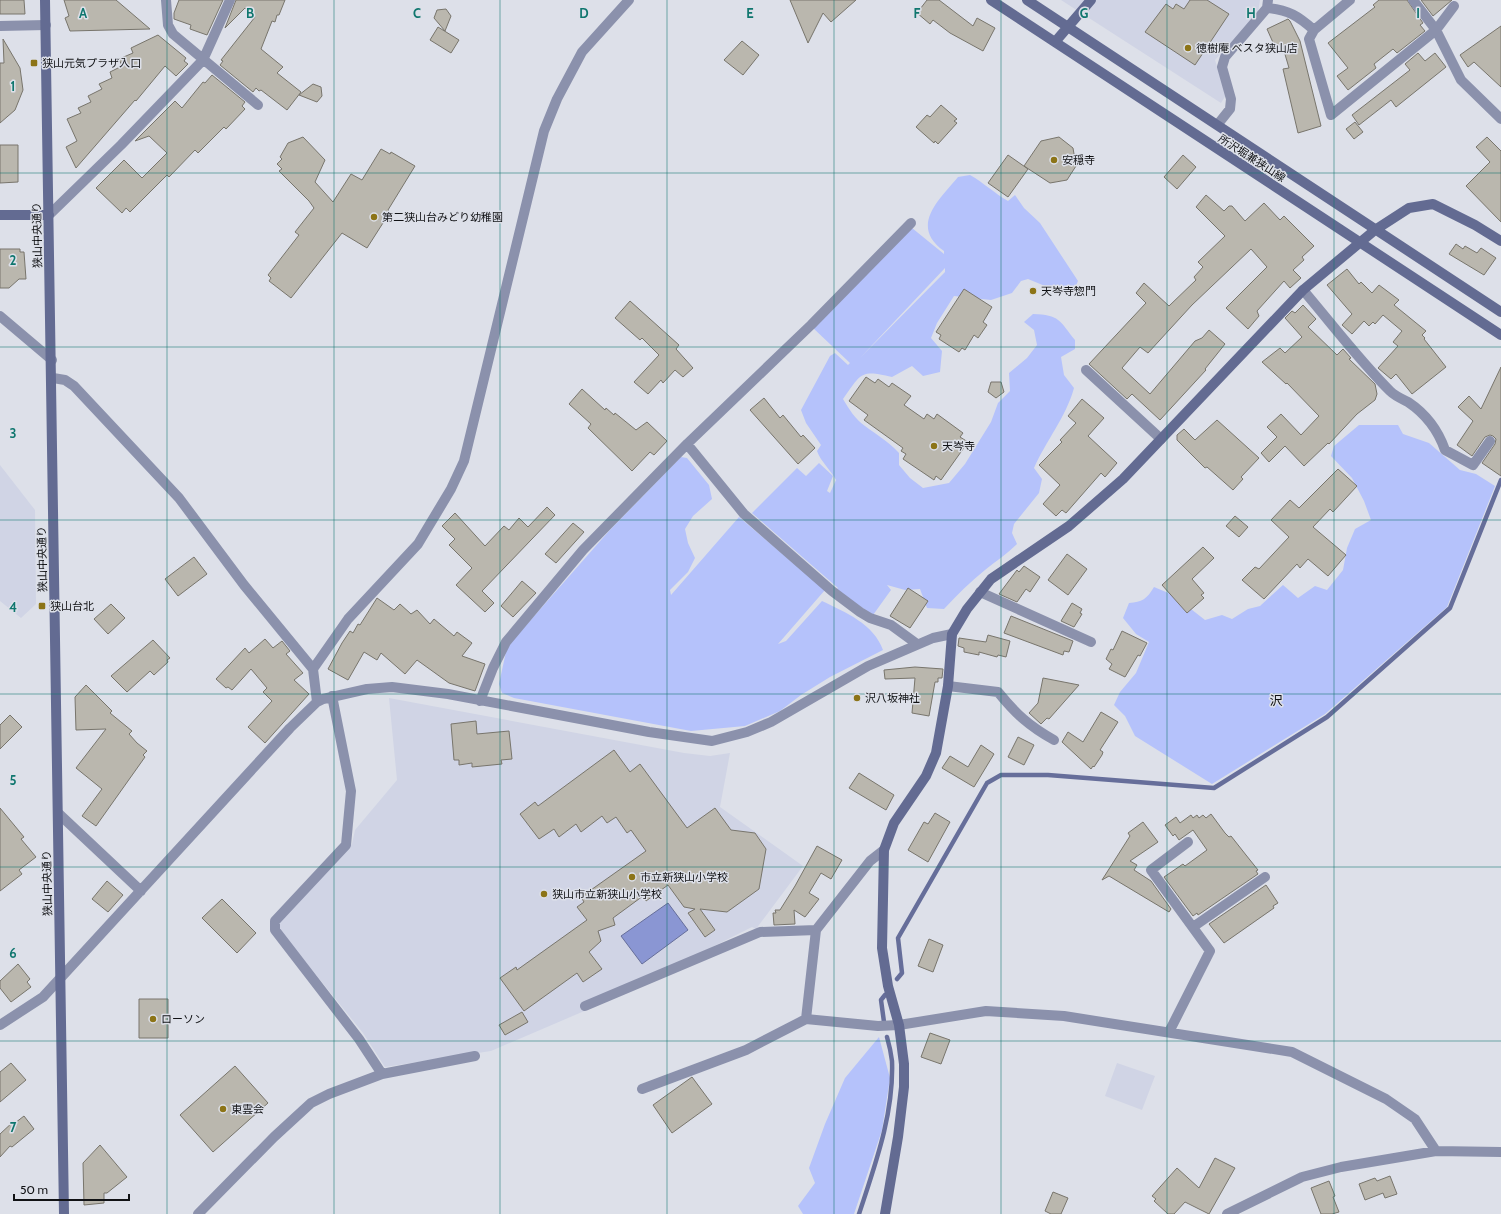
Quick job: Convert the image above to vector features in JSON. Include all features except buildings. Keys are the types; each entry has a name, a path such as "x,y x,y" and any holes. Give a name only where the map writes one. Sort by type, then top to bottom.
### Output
{"street":[{"name":"狭山中央通り","path":"45,0 53,378 64,1214"},
{"path":"166,0 168,25 173,34 258,105"},
{"path":"0,215 49,215 121,145 203,60 230,0"},
{"path":"312,669 348,619 418,544 451,489 464,461 544,130 557,99 582,52 629,0"},
{"name":"所沢堀兼狭山線","path":"991,0 1501,335"},
{"name":"所沢堀兼狭山線","path":"1027,0 1218,124 1375,230 1501,312"},
{"path":"1055,42 1091,0"},
{"path":"1350,0 1314,30 1309,39 1331,115 1436,30 1454,6"},
{"path":"1413,0 1436,30 1461,80 1501,119"},
{"path":"1218,124 1230,109 1231,99 1222,67 1225,57 1267,4 1296,15 1314,30"},
{"path":"0,26 46,25"},
{"path":"885,1214 898,1137 904,1087 904,1064 898,1025 885,969 882,948 884,850 894,823 926,776 936,753 948,686 952,634 967,609 991,579 1069,526 1098,503 1303,290 1375,230 1409,208 1433,204 1475,225 1501,241"},
{"path":"480,700 493,668 506,642 583,550 687,444 811,325 912,223"},
{"path":"1303,290 1368,368 1392,392 1410,404 1430,421 1439,434 1445,450 1474,464 1490,441"},
{"path":"0,316 52,360"},
{"path":"1086,370 1161,439"},
{"path":"53,378 65,380 74,386 179,498 244,585 312,669 317,702"},
{"path":"687,444 744,514 860,612 870,618 891,625 917,644"},
{"path":"980,592 1091,642"},
{"path":"0,1025 43,997 290,728 317,702 332,696 367,689 392,687 448,694 656,733 712,741 747,732 771,722 868,666 917,644 933,638 952,634"},
{"path":"948,686 998,692 1011,708 1030,726 1054,740"},
{"path":"332,696 350,791 346,845 275,921 275,930 359,1039 382,1074"},
{"path":"58,813 141,891"},
{"path":"1169,1032 1210,951 1151,870 1188,842"},
{"path":"806,1019 816,930 870,861 884,850"},
{"path":"1193,927 1265,876"},
{"path":"585,1006 760,932 816,930"},
{"path":"642,1090 746,1050 806,1019 878,1026 898,1025 921,1020 986,1011 1064,1016 1292,1052 1386,1099 1415,1119 1436,1151"},
{"path":"198,1214 253,1157 311,1103 382,1074 475,1056"},
{"path":"1227,1214 1239,1212 1302,1177 1341,1167 1436,1151 1501,1152"}],"shaded area":[{"path":"1061,0 1260,0 1258,13 1215,60 1226,95 1221,103"},
{"path":"970,175 1008,201 1015,195 1024,208 1040,223 1078,281 1075,288 1062,293 1028,279 1021,281 1012,293 991,300 954,296 937,323 931,338 942,351 940,372 923,376 912,366 892,377 867,374 858,379 843,399 858,420 899,453 899,465 910,478 923,488 949,483 965,464 991,422 998,403 1010,391 1009,373 1027,358 1037,345 1034,330 1024,322 1033,314 1054,317 1062,323 1075,340 1075,349 1061,357 1064,375 1074,388 1061,419 1034,468 1042,479 1039,493 1014,524 1012,533 1017,544 974,579 944,609 927,608 920,589 905,590 887,585 891,590 873,615 836,590 838,588 752,513 797,468 806,476 819,463 833,476 827,491 830,493 836,480 817,451 821,445 806,423 801,410 830,356 835,353 848,365 850,363 812,327 912,228 944,254 944,251 934,242 929,232 928,223 936,204 958,177","holes":["945,268 945,272 860,358"]},
{"path":"1359,425 1398,425 1403,434 1429,443 1460,470 1476,474 1495,486 1447,607 1325,714 1212,784 1135,736 1125,716 1114,705 1120,692 1136,673 1149,642 1136,634 1123,618 1129,603 1144,599 1154,587 1173,595 1205,620 1222,615 1232,619 1248,609 1260,606 1283,585 1298,598 1315,586 1327,590 1343,570 1347,548 1355,529 1371,520 1364,501 1352,478 1331,456 1334,446"},
{"path":"681,457 687,458 709,485 712,499 693,516 685,529 688,543 695,558 688,572 670,590 671,595 739,517 825,590 778,644 786,641 822,601 849,614 866,626 879,641 883,650 830,677 801,695 780,711 745,726 691,731 514,698 502,693 499,684 507,647 609,531"},
{"path":"0,465 35,510 36,604 21,618 0,601"},
{"name":"狭山市立新狭山小学校","path":"389,698 684,753 710,756 730,753 720,807 803,866 756,929 752,927 589,1009 491,1051 385,1067 363,1033 279,929 279,922 352,844 355,830 397,780"},
{"path":"668,903 688,930 642,964 621,936"},
{"path":"879,1037 890,1078 882,1130 854,1214 803,1214 798,1206 815,1183 809,1168 825,1124 845,1078"},
{"path":"1117,1063 1155,1076 1142,1110 1105,1096"}],"waterway":[{"path":"897,979 902,973 898,938 987,783 1001,775 1048,775 1214,788 1327,717 1450,608 1501,480"},
{"path":"884,1022 881,1000 885,995"},
{"path":"859,1214 887,1120 892,1081 892,1061 887,1037"}],"place":[{"name":"徳樹庵 ベスタ狭山店","path":"1188,48"},
{"name":"狭山元気プラザ入口","path":"34,63"},
{"name":"安穏寺","path":"1054,160"},
{"name":"第二狭山台みどり幼稚園","path":"374,217"},
{"name":"天岑寺惣門","path":"1033,291"},
{"name":"天岑寺","path":"934,446"},
{"name":"狭山台北","path":"42,606"},
{"name":"沢八坂神社","path":"857,698"},
{"name":"市立新狭山小学校","path":"632,877"},
{"name":"狭山市立新狭山小学校","path":"544,894"},
{"name":"ローソン","path":"153,1019"},
{"name":"東雲会","path":"223,1109"}],"district":[{"name":"沢","path":"1276,700"}]}
